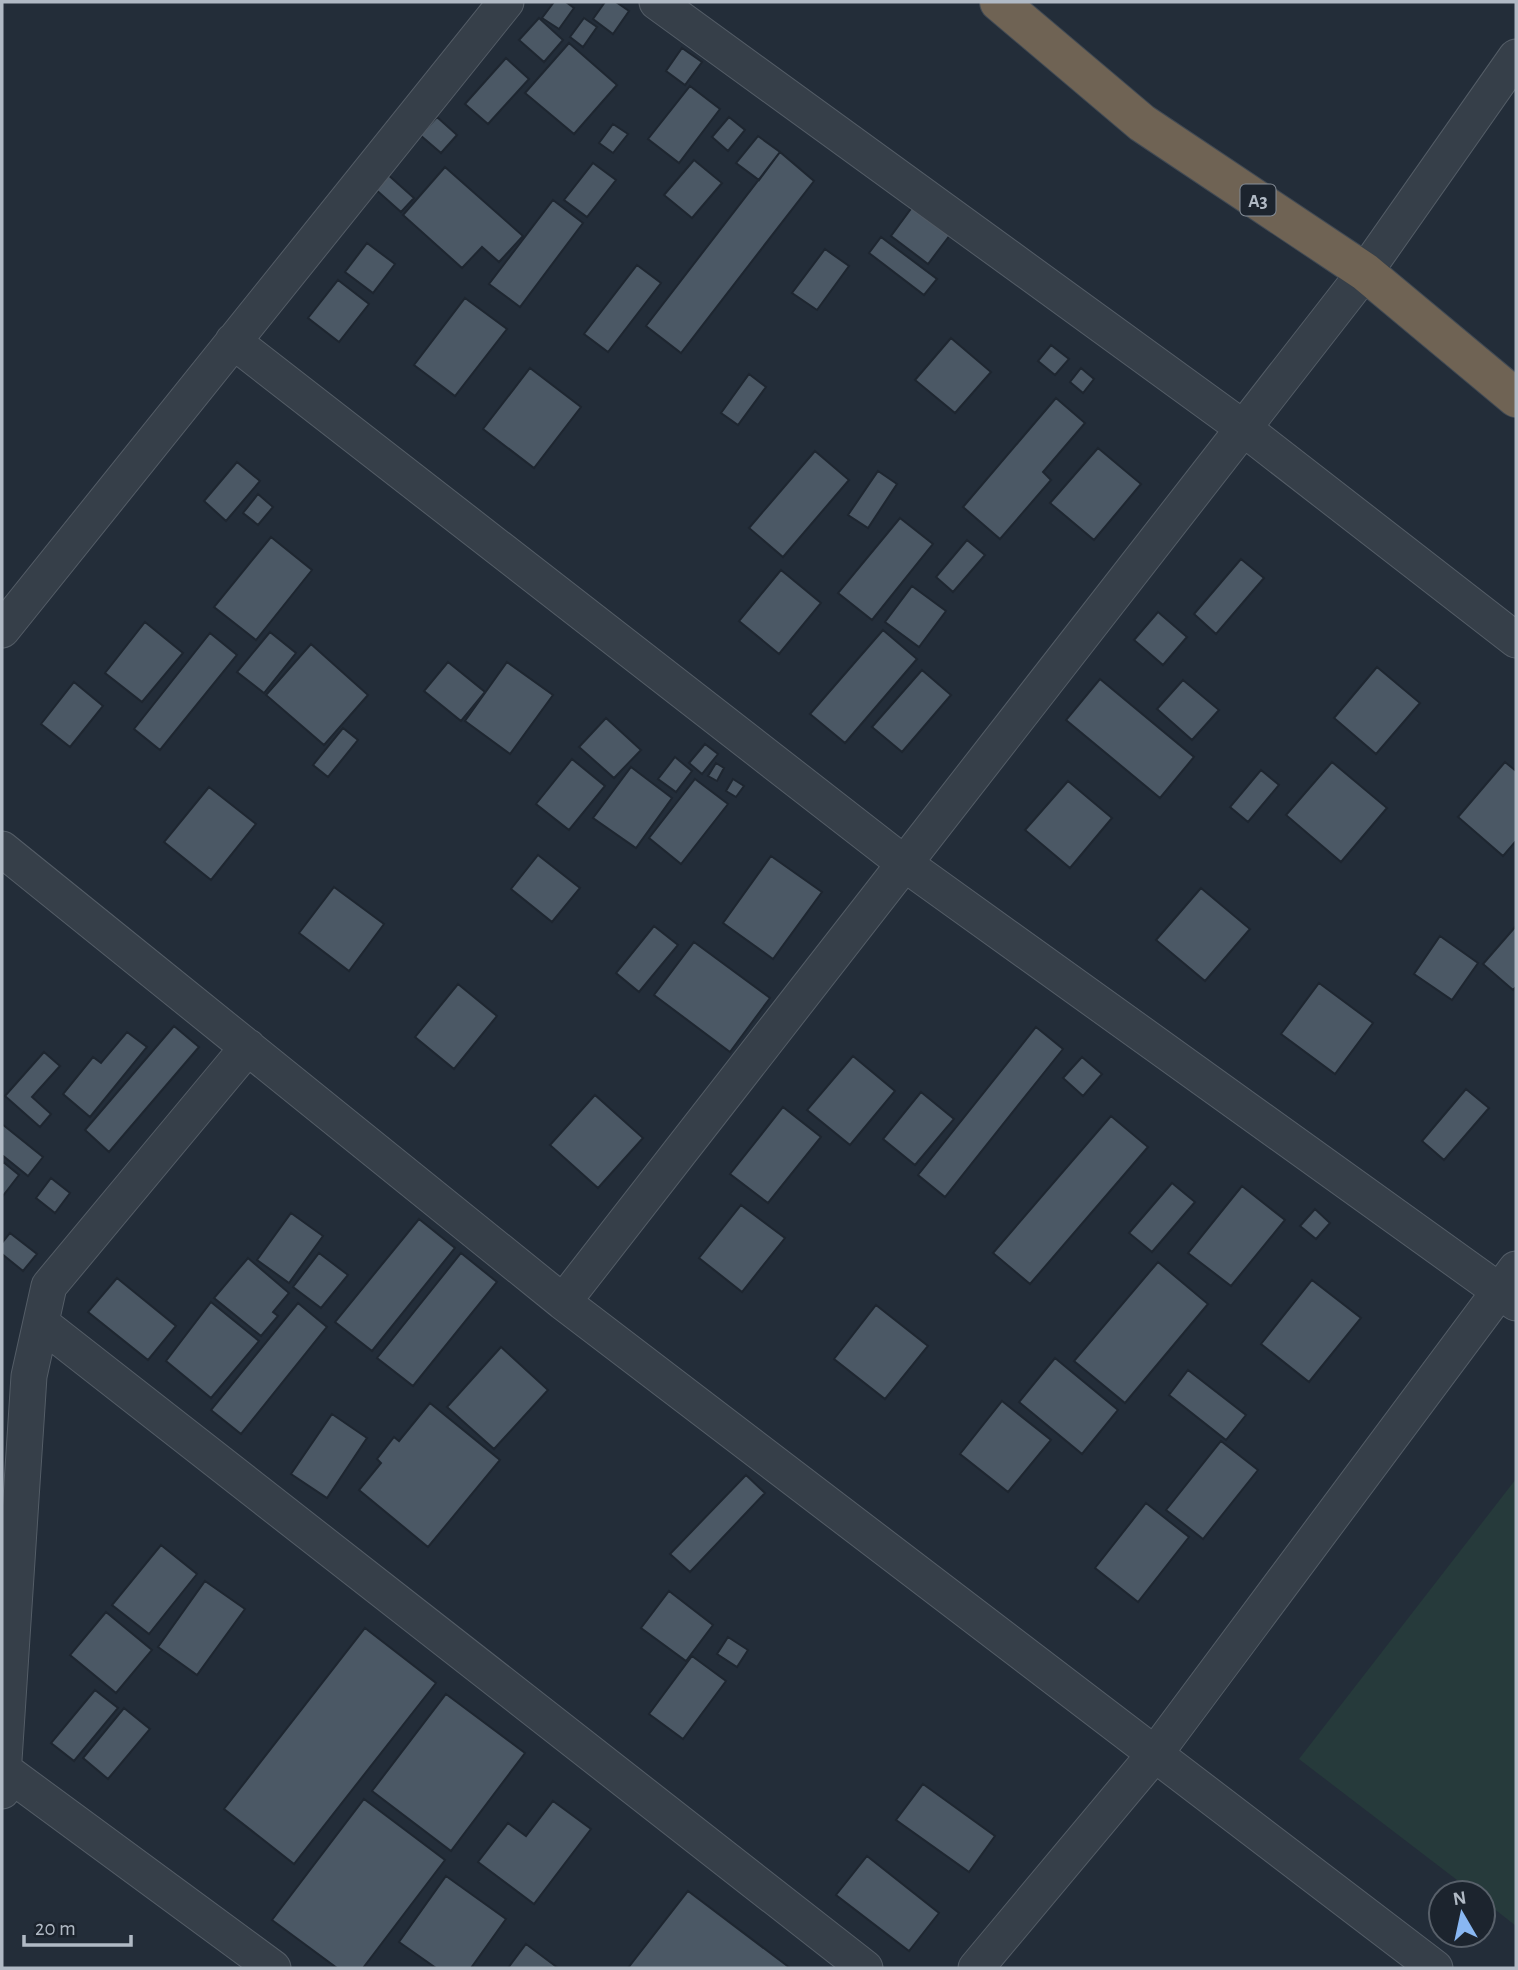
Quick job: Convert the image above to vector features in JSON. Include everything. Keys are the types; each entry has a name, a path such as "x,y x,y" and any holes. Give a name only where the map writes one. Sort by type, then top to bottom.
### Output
{"highway":[{"name":"A3","path":"999,2 1142,123 1365,272 1516,398"}],"street":[{"path":"2,631 506,2"},
{"path":"657,2 1242,428 1516,640"},
{"path":"564,1302 1365,272 1516,57"},
{"path":"233,341 905,864 1511,1288 1154,1755 976,1968"},
{"path":"2,849 564,1302 1435,1968"},
{"path":"248,1047 49,1286 29,1376 3,1781 273,1968"},
{"path":"41,1323 865,1968"}],"green space":[{"path":"1516,1479 1516,1926 1497,1911 1497,1879 1456,1879 1299,1759"}],"building":[{"path":"554,2 566,2 574,8 559,29 542,18"},
{"path":"605,2 616,2 629,11 613,34 593,19"},
{"path":"539,18 563,40 544,62 519,40"},
{"path":"584,18 597,27 583,47 570,37"},
{"path":"569,43 617,85 574,134 525,93"},
{"path":"682,48 702,62 685,85 666,71"},
{"path":"506,58 529,79 488,124 465,104"},
{"path":"690,86 720,109 679,163 648,139"},
{"path":"437,117 457,135 441,153 420,135"},
{"path":"729,117 745,130 728,151 712,137"},
{"path":"613,124 628,134 613,153 599,143"},
{"path":"758,136 780,152 759,180 736,163"},
{"path":"780,152 814,181 681,353 646,326"},
{"path":"694,160 722,183 692,218 664,195"},
{"path":"593,163 616,180 587,217 564,200"},
{"path":"445,167 523,236 499,262 482,247 462,268 403,215"},
{"path":"386,173 414,198 401,212 374,188"},
{"path":"553,200 583,223 520,307 489,284"},
{"path":"913,206 950,235 928,264 891,236"},
{"path":"881,237 937,279 924,295 869,253"},
{"path":"367,243 395,264 373,293 345,272"},
{"path":"825,249 849,266 817,310 792,293"},
{"path":"637,265 661,283 608,352 584,334"},
{"path":"338,280 369,304 339,342 308,318"},
{"path":"465,298 507,329 455,396 414,365"},
{"path":"951,338 991,372 955,413 915,380"},
{"path":"1051,345 1069,359 1055,375 1038,361"},
{"path":"530,368 581,407 534,468 483,429"},
{"path":"1081,368 1094,379 1083,393 1070,382"},
{"path":"749,374 766,387 738,425 721,413"},
{"path":"1056,398 1085,423 1043,472 1051,480 1000,539 963,507"},
{"path":"1098,448 1141,484 1094,540 1050,503"},
{"path":"815,451 849,480 783,557 749,528"},
{"path":"237,462 260,481 226,521 204,501"},
{"path":"878,471 897,484 868,528 848,515"},
{"path":"258,494 273,507 258,525 243,513"},
{"path":"900,518 933,544 872,620 838,593"},
{"path":"271,537 312,570 256,640 214,607"},
{"path":"967,540 985,555 953,592 936,577"},
{"path":"1241,559 1264,578 1216,634 1194,614"},
{"path":"781,570 821,603 779,654 739,621"},
{"path":"912,586 946,611 919,647 885,622"},
{"path":"1158,612 1187,637 1163,665 1134,640"},
{"path":"145,622 183,653 142,702 105,673"},
{"path":"883,630 917,659 845,743 810,714"},
{"path":"270,632 296,653 264,693 237,672"},
{"path":"210,633 237,655 160,750 134,729"},
{"path":"311,644 368,695 324,745 266,695"},
{"path":"448,662 485,692 461,721 424,691"},
{"path":"507,662 553,695 510,754 465,721"},
{"path":"1377,667 1420,703 1376,754 1334,718"},
{"path":"922,670 951,695 902,752 872,727"},
{"path":"1100,679 1194,757 1160,798 1066,720"},
{"path":"1183,680 1219,710 1192,740 1157,709"},
{"path":"74,682 103,706 70,747 41,724"},
{"path":"606,718 641,750 614,778 579,747"},
{"path":"343,728 358,740 328,777 313,765"},
{"path":"705,744 718,754 702,774 689,763"},
{"path":"675,757 692,771 676,792 658,779"},
{"path":"572,759 605,786 569,830 536,804"},
{"path":"1332,762 1387,808 1341,862 1286,815"},
{"path":"1505,762 1516,771 1516,841 1503,856 1458,817"},
{"path":"716,763 724,768 717,781 708,776"},
{"path":"631,767 672,798 636,848 593,818"},
{"path":"1261,770 1279,785 1248,822 1230,807"},
{"path":"695,779 728,804 681,864 649,838"},
{"path":"733,779 744,786 736,797 726,791"},
{"path":"1068,781 1112,818 1070,868 1025,830"},
{"path":"209,787 256,824 211,880 164,842"},
{"path":"538,855 580,888 552,922 511,889"},
{"path":"771,856 822,892 773,959 723,923"},
{"path":"334,887 384,924 349,971 299,933"},
{"path":"1201,888 1250,929 1205,981 1156,940"},
{"path":"654,926 678,945 639,992 616,973"},
{"path":"1516,926 1516,987 1513,990 1483,964"},
{"path":"1440,936 1478,963 1452,1000 1414,974"},
{"path":"694,942 770,998 730,1052 654,995"},
{"path":"1319,983 1373,1023 1335,1074 1281,1034"},
{"path":"458,984 497,1016 454,1069 415,1037"},
{"path":"174,1026 199,1047 109,1152 85,1130"},
{"path":"1036,1027 1063,1049 945,1197 918,1175"},
{"path":"127,1032 147,1047 90,1117 63,1094 93,1057 101,1063"},
{"path":"44,1052 60,1066 32,1097 51,1114 40,1127 5,1096"},
{"path":"853,1056 895,1091 850,1145 807,1110"},
{"path":"1082,1057 1102,1074 1083,1096 1063,1078"},
{"path":"1466,1089 1489,1108 1444,1160 1422,1141"},
{"path":"921,1092 954,1119 915,1165 883,1139"},
{"path":"595,1095 643,1138 598,1188 550,1145"},
{"path":"783,1107 821,1137 768,1203 730,1174"},
{"path":"1111,1116 1148,1147 1030,1284 993,1253"},
{"path":"2,1124 43,1157 28,1176 2,1155"},
{"path":"2,1161 19,1175 2,1197"},
{"path":"51,1178 70,1193 55,1213 36,1198"},
{"path":"1172,1183 1195,1202 1152,1252 1129,1233"},
{"path":"1242,1186 1285,1220 1231,1286 1188,1253"},
{"path":"741,1205 785,1238 742,1292 699,1258"},
{"path":"1315,1209 1330,1223 1316,1239 1300,1226"},
{"path":"291,1213 323,1236 289,1283 257,1260"},
{"path":"419,1219 455,1248 372,1351 335,1322"},
{"path":"10,1233 37,1254 23,1271 2,1254 2,1243"},
{"path":"319,1253 348,1275 321,1308 293,1287"},
{"path":"461,1253 497,1282 413,1386 377,1358"},
{"path":"248,1258 289,1293 273,1312 278,1316 261,1336 214,1298"},
{"path":"1158,1262 1208,1304 1125,1403 1074,1361"},
{"path":"117,1278 176,1326 148,1360 88,1312"},
{"path":"1312,1280 1361,1318 1309,1382 1261,1344"},
{"path":"211,1302 259,1341 211,1398 166,1361"},
{"path":"298,1303 327,1327 241,1434 211,1410"},
{"path":"876,1305 928,1346 885,1399 834,1359"},
{"path":"501,1347 548,1390 494,1449 447,1407"},
{"path":"1055,1358 1118,1410 1082,1454 1019,1402"},
{"path":"1188,1370 1246,1415 1226,1440 1169,1395"},
{"path":"1002,1401 1051,1440 1008,1492 960,1454"},
{"path":"430,1403 500,1460 428,1547 359,1490 381,1463 377,1459 394,1437 399,1441"},
{"path":"332,1414 367,1438 327,1498 291,1474"},
{"path":"1221,1441 1258,1470 1203,1539 1166,1510"},
{"path":"746,1475 765,1493 690,1572 670,1554"},
{"path":"1146,1503 1189,1537 1138,1602 1095,1568"},
{"path":"161,1545 197,1574 149,1634 112,1605"},
{"path":"205,1581 245,1609 197,1675 158,1647"},
{"path":"669,1591 713,1625 686,1661 641,1628"},
{"path":"106,1612 152,1650 116,1693 70,1655"},
{"path":"365,1628 436,1683 294,1864 224,1809"},
{"path":"728,1637 748,1650 737,1667 717,1654"},
{"path":"692,1656 726,1681 683,1739 649,1714"},
{"path":"95,1690 118,1708 74,1761 51,1743"},
{"path":"446,1694 525,1753 451,1851 372,1791"},
{"path":"124,1708 150,1729 108,1779 83,1758"},
{"path":"923,1784 995,1836 969,1872 896,1820"},
{"path":"364,1799 445,1860 363,1968 337,1968 272,1920"},
{"path":"553,1801 591,1829 534,1904 478,1862 508,1823 526,1836"},
{"path":"867,1856 939,1913 909,1951 836,1895"},
{"path":"446,1876 506,1919 471,1968 436,1968 399,1942"},
{"path":"688,1891 790,1968 628,1968"},
{"path":"526,1944 558,1968 508,1968"}]}
